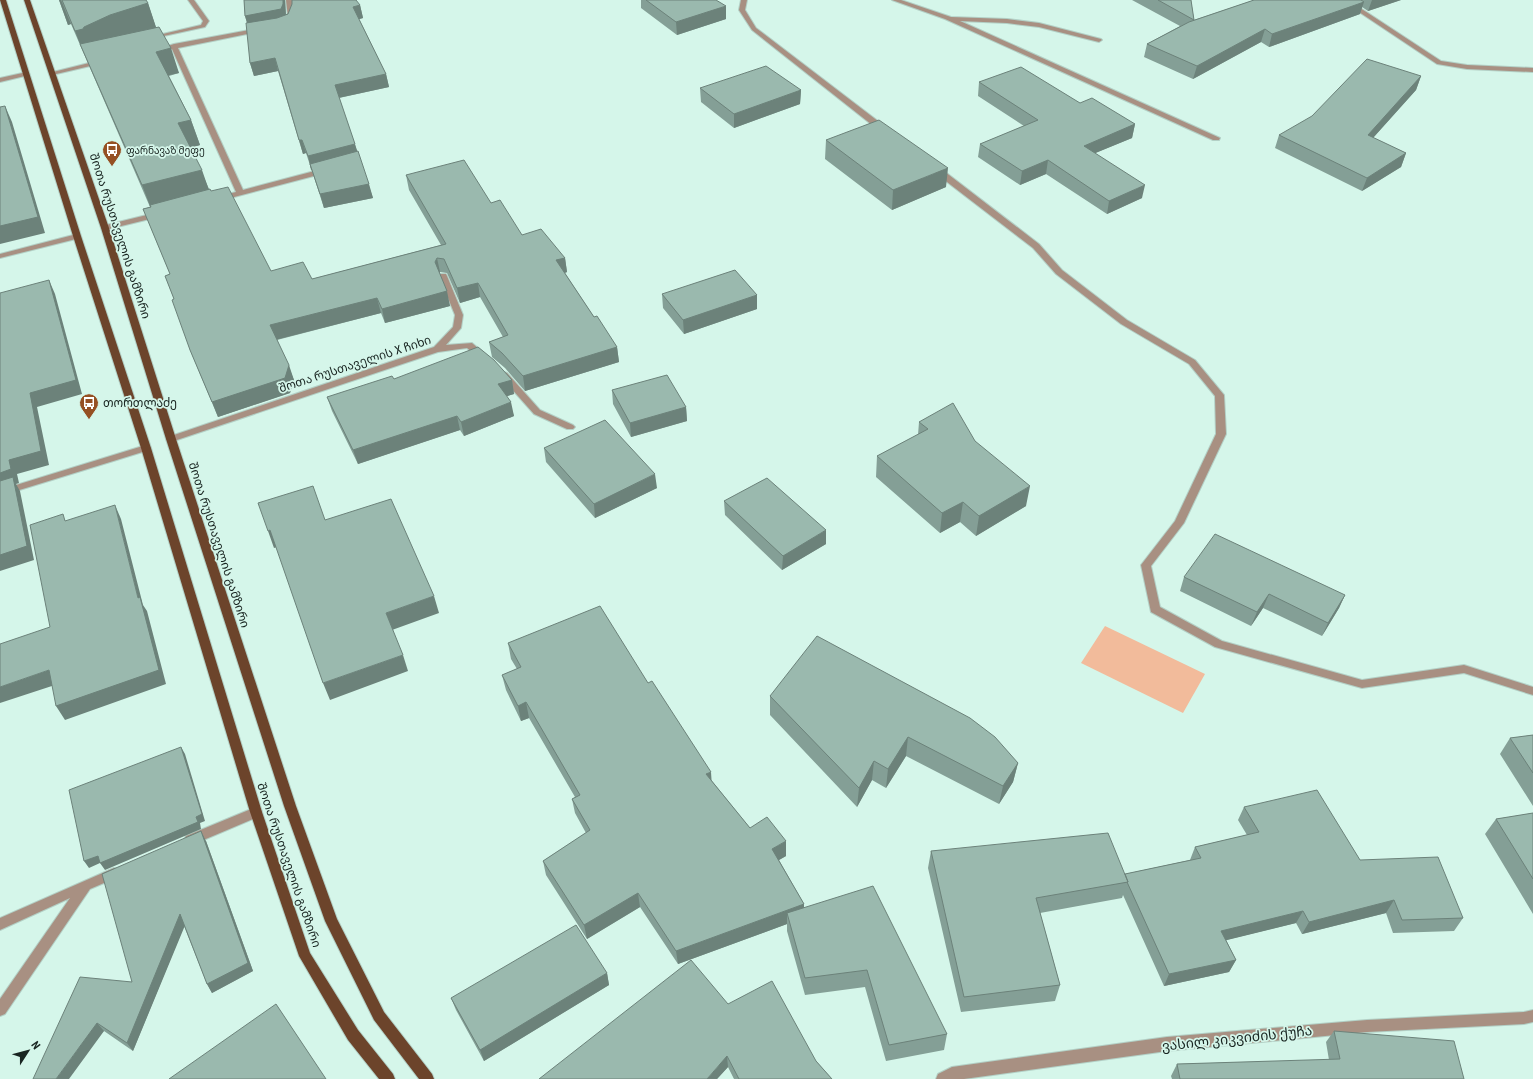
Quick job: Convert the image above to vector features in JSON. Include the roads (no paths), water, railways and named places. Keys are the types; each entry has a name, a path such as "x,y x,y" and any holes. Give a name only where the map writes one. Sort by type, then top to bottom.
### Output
{"main road":[{"name":"შოთა რუსთაველის გამზირი","path":"3,0 77,236 146,448 256,812 305,956 352,1035 388,1079"},
{"name":"შოთა რუსთაველის გამზირი","path":"27,0 105,228 171,439 290,806 331,921 379,1016 427,1079"}],"street":[{"path":"144,40 203,26 206,21 192,0"},
{"path":"284,25 289,24 291,17 289,0"},
{"path":"744,0 742,10 754,29 892,135"},
{"path":"895,0 946,18 1216,138"},
{"path":"1344,0 1439,63 1467,67 1533,70"},
{"path":"946,18 1014,21 1039,25 1099,40"},
{"path":"151,51 265,30"},
{"path":"174,46 240,193"},
{"path":"52,73 90,65 104,59"},
{"path":"0,80 27,74"},
{"path":"929,164 1036,246 1059,272 1124,322 1192,362 1219,395 1221,434 1179,523 1146,564 1155,609 1219,644 1362,684 1464,669 1533,691"},
{"path":"208,202 332,168"},
{"path":"105,228 165,213"},
{"path":"0,256 77,236"},
{"path":"437,349 457,328 459,315 443,276"},
{"name":"შოთა რუსთაველის X ჩიხი","path":"171,439 437,349 469,346 493,365 536,412 570,427"},
{"path":"0,493 146,448"},
{"path":"178,845 256,812"},
{"path":"0,924 122,870"},
{"path":"0,1010 86,885"},
{"name":"ვასილ კიკვიძის ქუჩა","path":"943,1079 952,1074 1167,1044 1367,1026 1524,1018 1533,1016"}],"place":[{"name":"ფარნავაზ მეფე","path":"112,167"},
{"name":"თორთლაძე","path":"89,420"}]}
